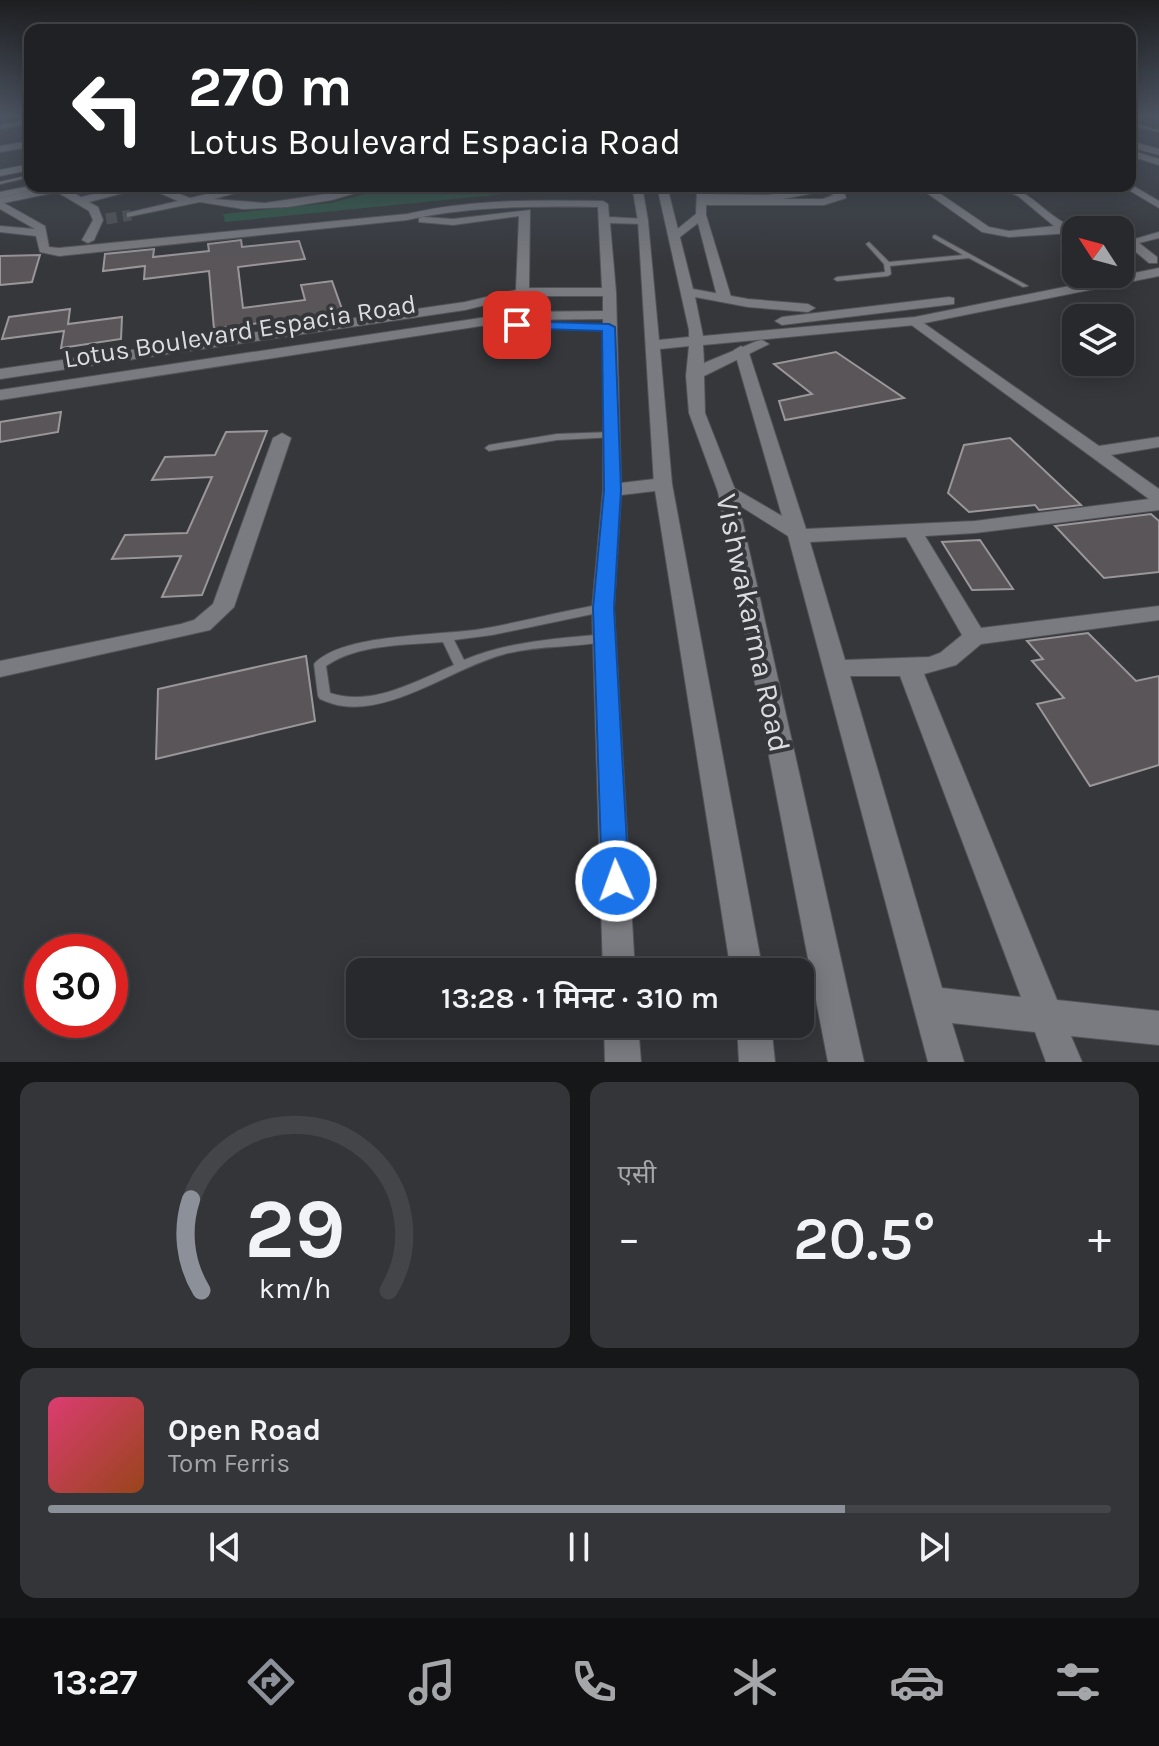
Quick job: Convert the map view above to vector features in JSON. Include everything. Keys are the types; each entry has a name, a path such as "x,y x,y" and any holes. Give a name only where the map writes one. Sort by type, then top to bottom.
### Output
{"street":[{"path":"0,173 24,168"},
{"path":"0,184 24,179"},
{"path":"1136,191 1159,205"},
{"path":"0,201 27,192"},
{"path":"0,201 37,192"},
{"path":"67,192 94,209 102,219 88,240"},
{"path":"82,200 116,192"},
{"path":"168,192 196,201 242,206 331,197 348,192"},
{"path":"131,215 231,192"},
{"name":"Vishwakarma Road","path":"638,192 643,221 663,484 745,958"},
{"name":"Vishwakarma Road","path":"664,192 689,292 696,336 694,376 697,413 727,492 846,1062"},
{"path":"701,200 769,198 788,192"},
{"path":"701,200 824,202 840,199 842,196 836,192"},
{"path":"931,192 986,230 1009,234 1062,230"},
{"path":"1016,192 1062,222"},
{"path":"676,235 701,200"},
{"path":"701,200 725,300"},
{"path":"0,201 35,223 42,233 44,250 59,252 407,217 441,209 492,204 604,206 643,221"},
{"path":"407,217 453,222 525,213 544,204"},
{"path":"604,206 612,490 603,608 618,958"},
{"path":"522,292 525,213"},
{"path":"0,229 42,233"},
{"path":"1134,239 1159,235"},
{"path":"1134,247 1157,264"},
{"path":"652,339 828,330 915,321 1157,264"},
{"path":"1134,266 1157,264"},
{"path":"696,336 937,304 1062,278"},
{"path":"0,374 501,299 522,292 609,309"},
{"path":"689,292 725,300 860,312"},
{"path":"501,299 609,309"},
{"name":"Lotus Boulevard Espacia Road","path":"0,395 488,321 609,309"},
{"path":"915,321 1159,501"},
{"path":"694,376 741,350 828,330"},
{"path":"741,350 806,535 842,668 956,1006 946,1062"},
{"path":"0,669 183,631 214,617 223,607 282,438"},
{"path":"1095,452 1159,442"},
{"path":"612,490 663,484"},
{"path":"727,492 806,535 837,538 913,532 1159,501"},
{"path":"913,532 975,637"},
{"path":"842,668 909,668 948,659 975,637 1159,613"},
{"path":"909,668 1064,1062"},
{"path":"956,1006 1159,1028"},
{"path":"622,1038 623,1062"},
{"path":"755,1038 757,1062"}],"lane":[{"path":"935,237 1025,286"},
{"path":"837,279 888,274 887,264 869,244"},
{"path":"887,264 970,256"},
{"path":"489,448 557,437 612,435"},
{"path":"603,608 447,637 349,650 329,656 320,664 324,696 339,701 379,697 417,688 461,667 511,649 606,637"},
{"path":"447,637 461,667"}],"green space":[{"path":"373,192 526,192 225,222 223,214 330,203"}],"building":[{"path":"241,240 242,247 299,241 305,259 238,267 243,308 305,300 301,285 332,281 343,312 214,329 209,271 144,279 145,266 103,271 105,254 154,249 153,257 209,251 208,244"},
{"path":"40,255 32,282 0,285 0,256"},
{"path":"70,309 68,324 122,317 121,339 61,348 64,331 2,339 9,317"},
{"path":"836,352 904,398 785,420 779,401 812,394 774,364"},
{"path":"61,412 58,432 0,442 0,422"},
{"path":"267,431 202,595 162,597 181,556 112,559 125,535 187,533 212,477 152,480 165,457 215,455 226,432"},
{"path":"1010,438 1081,505 1039,510 1035,505 969,512 948,493 964,445"},
{"path":"1151,514 1159,521 1159,572 1104,578 1055,526"},
{"path":"980,540 1013,589 972,590 942,542"},
{"path":"1088,633 1136,681 1159,676 1159,765 1090,786 1037,704 1064,698 1032,661 1043,659 1027,641"},
{"path":"306,656 315,721 156,759 158,689"}],"tunnel":[{"path":"106,219 131,215"}],"route":[{"path":"517,325 609,327 612,490 603,608 616,881"}]}
